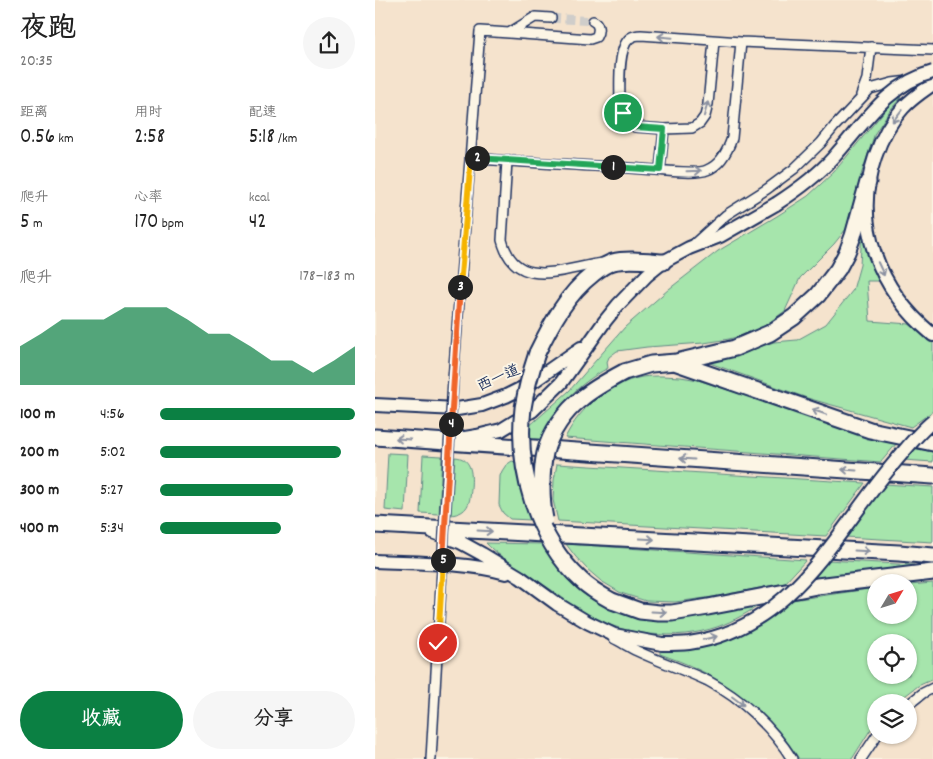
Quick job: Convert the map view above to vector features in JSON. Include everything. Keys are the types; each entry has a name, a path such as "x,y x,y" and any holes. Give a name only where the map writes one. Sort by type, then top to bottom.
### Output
{"main road":[{"path":"437,441 477,436 501,430 532,411 561,384 605,321 632,290 663,262 689,248 720,236 795,192 822,169 889,95 914,78 933,72"},
{"path":"551,542 544,515 542,486 545,453 564,417 580,399 624,372 651,364 676,362 735,348 770,333 794,317 818,295 838,269 847,252 877,149 884,134 903,108 933,84"},
{"path":"868,182 866,196 867,226 878,262 888,283 900,301 914,318 933,335"},
{"path":"663,262 624,260 612,262 597,270 586,279 561,308 537,353 526,391 523,410 522,449 526,478 541,525 565,563 595,592 612,602 640,611 659,613 673,613 817,586 933,572"},
{"name":"西一道","path":"375,405 457,409 482,405 528,385 593,338"},
{"path":"676,362 870,430 933,443"},
{"path":"419,528 439,533 460,542 520,577 557,604 614,635 662,644 688,643 714,638 739,628 763,615 803,581 889,470 917,436 933,421"},
{"path":"375,438 933,476"},
{"path":"375,525 933,556"},
{"path":"375,560 468,566 520,577"}],"street":[{"path":"509,33 535,17 551,18"},
{"path":"431,759 453,380 480,31 593,38 597,35 598,27 593,21"},
{"path":"714,41 709,104 705,116 700,123 692,128 664,129 635,127 628,121 620,104 621,61 623,49 631,37 641,35 714,41 933,50"},
{"path":"471,158 693,172 707,170 718,162 728,149 732,138 741,42"},
{"path":"856,104 867,79 871,47"},
{"path":"689,248 726,215 794,169 870,90 892,82 933,79"},
{"path":"660,170 664,129"},
{"path":"507,161 502,240 510,259 517,266 526,271 547,274 612,262"},
{"path":"587,622 636,650 709,682 738,700 761,720 783,745 792,759"},
{"path":"917,698 933,688"},
{"path":"861,759 871,744"}],"shaded area":[{"path":"375,0 933,0 933,759 375,759"}],"green space":[{"path":"899,96 901,98 890,110 875,133 846,229 834,244 800,278 785,311 756,332 729,339 617,351 609,357 607,362 608,368 577,389 561,407 548,427 543,439 529,439 528,427 569,391 625,327 669,289 718,251 808,196 834,172"},
{"path":"862,229 879,281 867,281 870,321 909,324 933,342 933,411 911,427 807,398 707,362 730,357 774,342 797,340 826,324 853,290 860,265"},
{"path":"662,376 698,380 831,424 897,443 881,462 565,438 579,416 596,398 630,380"},
{"path":"914,448 933,452 933,462 903,460"},
{"path":"388,453 408,454 405,512 385,510"},
{"path":"423,455 442,456 439,514 420,513"},
{"path":"455,457 461,458 470,468 471,489 470,499 465,510 451,515"},
{"path":"512,461 515,462 521,491 531,520 510,519 503,513 499,505 500,476 506,465"},
{"path":"557,464 865,483 826,536 558,521 553,500"},
{"path":"884,484 933,487 933,542 845,537"},
{"path":"486,543 542,544 564,575 582,593 606,607 633,617 660,620 685,619 764,602 729,622 701,631 668,635 635,632 618,628 588,615 502,557"},
{"path":"566,544 806,560 785,583 713,597 675,602 646,601 621,593 601,581 587,569"},
{"path":"827,560 914,565 915,566 810,580"},
{"path":"933,583 933,679 918,686 908,694 867,694 867,735 852,759 799,759 768,720 728,686 699,670 660,654 660,650 680,650 739,635 766,620 792,600 867,589 867,624 917,624 917,584"}],"tunnel":[{"path":"551,18 593,21"}],"route":[{"path":"438,643 453,380 471,158 660,170 664,129 635,127 623,113"}]}
